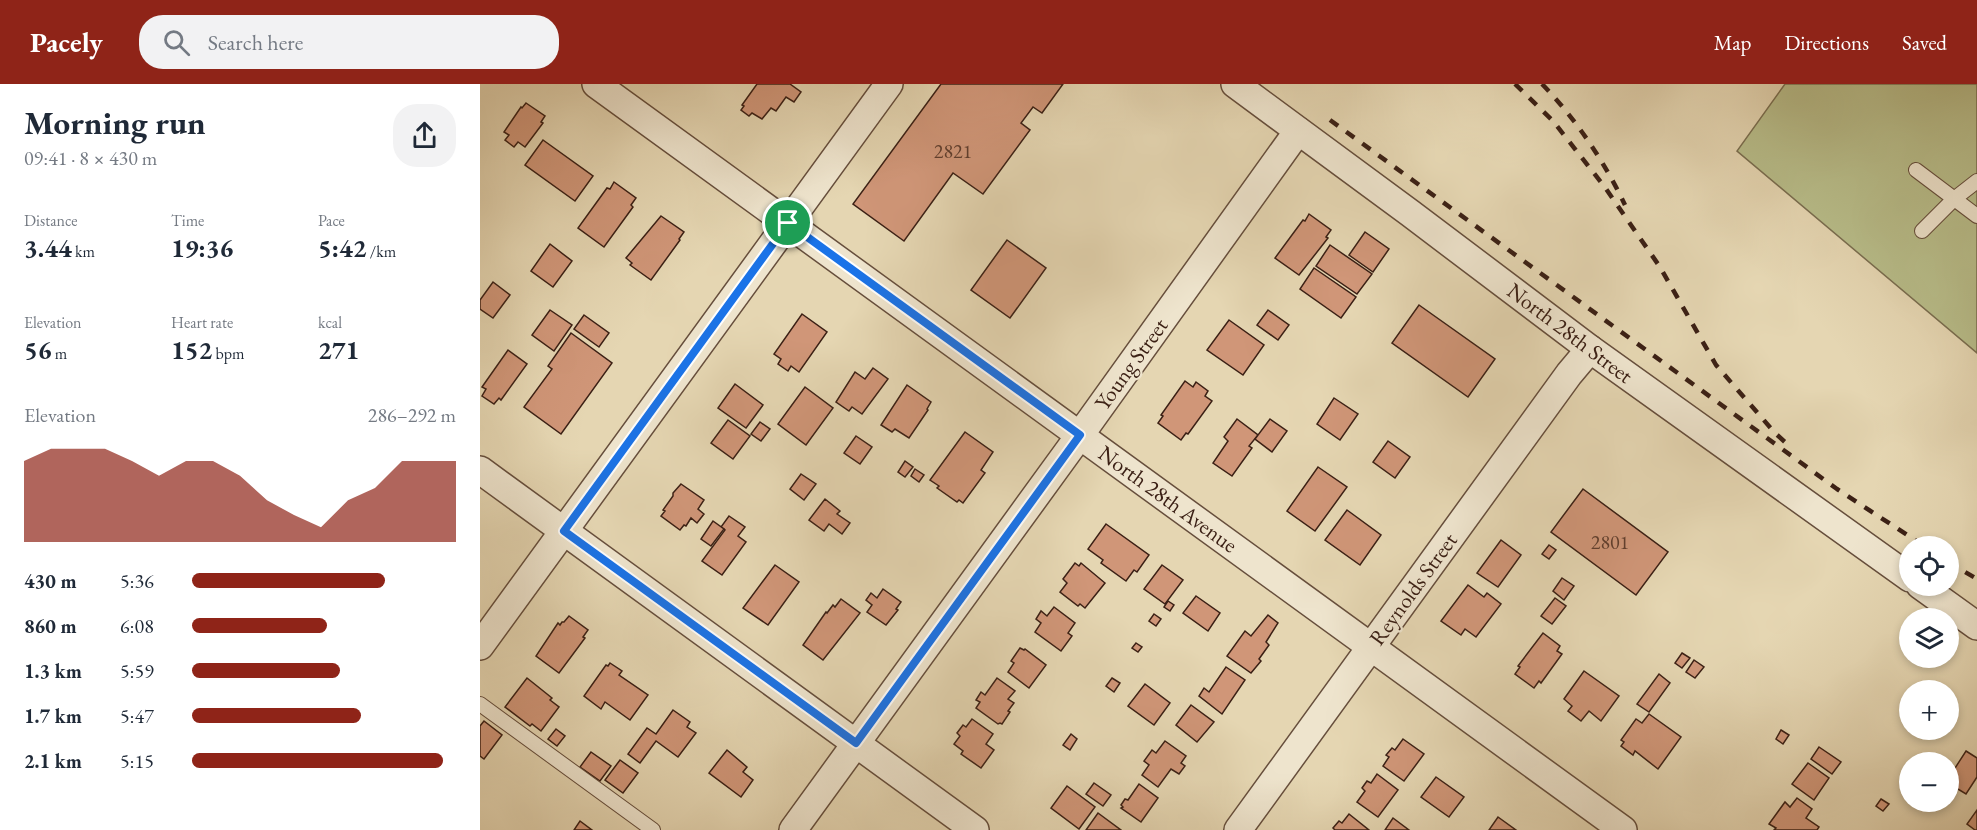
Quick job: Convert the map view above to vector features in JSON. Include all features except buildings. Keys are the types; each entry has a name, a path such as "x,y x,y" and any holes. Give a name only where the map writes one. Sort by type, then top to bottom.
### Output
{"street":[{"name":"North 28th Avenue","path":"596,84 1623,830"},
{"path":"480,646 889,84"},
{"name":"North 28th Street","path":"1235,84 1590,350 1899,570"},
{"name":"Young Street","path":"793,830 1298,131"},
{"name":"Reynolds Street","path":"1238,830 1569,374 1590,350"},
{"path":"480,470 975,830"},
{"path":"1935,596 1977,626"}],"lane":[{"path":"1916,170 1977,216"},
{"path":"1922,231 1954,199 1977,181"},
{"path":"480,704 652,830"}],"green space":[{"path":"1785,84 1977,84 1977,353 1737,151"}],"railway":[{"path":"1515,84 1553,121 1604,186 1660,267 1716,365 1786,443"},
{"path":"1542,84 1588,141 1625,205"},
{"path":"1330,120 1837,489 1909,536"},
{"path":"1959,568 1977,579"}],"route":[{"path":"788,223 1080,435 856,743 564,531 788,223"}]}
